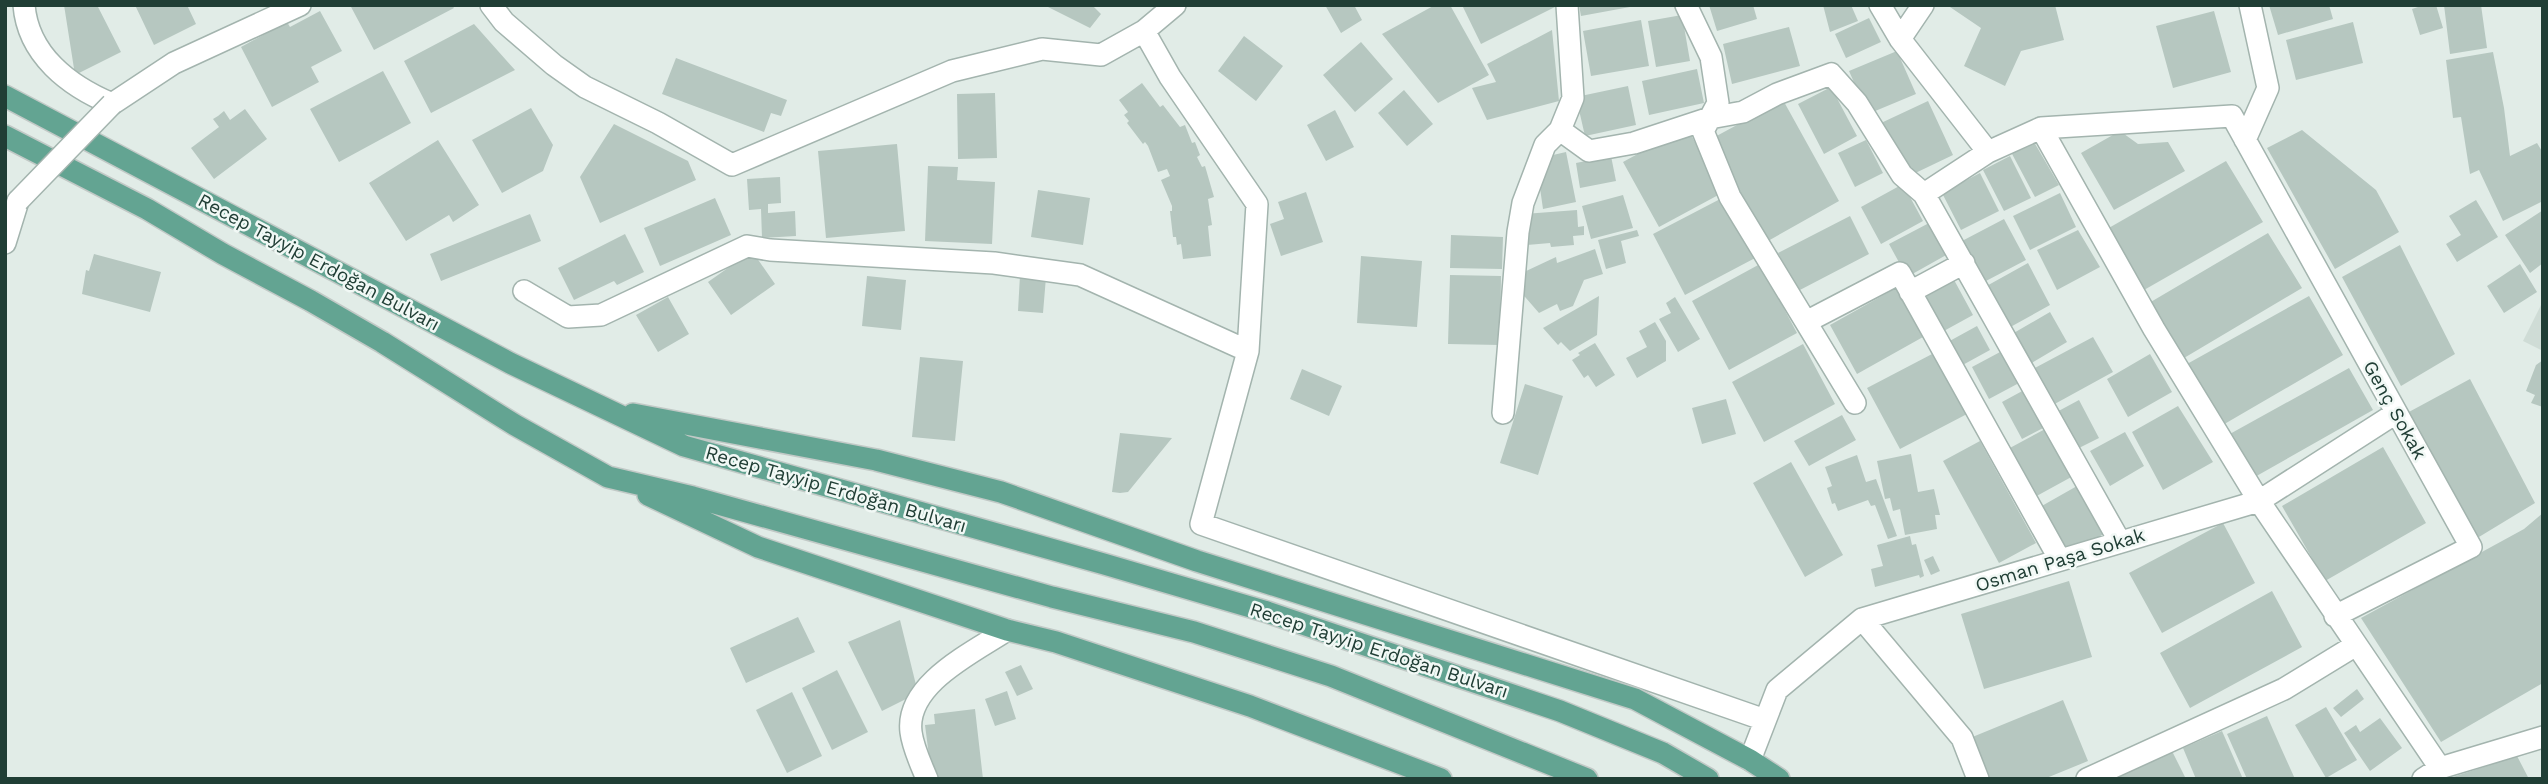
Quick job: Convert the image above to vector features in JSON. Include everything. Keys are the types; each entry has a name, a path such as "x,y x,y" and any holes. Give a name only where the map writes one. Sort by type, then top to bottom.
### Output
{"main road":[{"name":"Recep Tayyip Erdoğan Bulvarı","path":"5,96 510,363 684,446 1264,611 1608,729 1663,753 1708,779"},
{"name":"Recep Tayyip Erdoğan Bulvarı","path":"5,136 147,209 311,301 515,425 608,477 693,497 1052,597 1194,632 1317,672 1587,779"},
{"path":"604,409 876,460 1001,492 1197,561 1635,699 1751,770 1779,779"},
{"path":"608,477 758,547 1007,630 1056,642 1251,706 1441,779"}],"street":[{"path":"24,5 26,19 35,40 57,73 88,94 112,104"},
{"path":"5,243 18,201 112,104 174,64 300,5"},
{"path":"491,5 504,22 554,65 585,87 658,123 732,165 952,71 1042,49 1101,55 1143,32 1175,5"},
{"path":"1503,413 1518,232 1523,202 1545,145 1560,130 1573,98 1567,5"},
{"path":"1686,5 1711,57 1718,103 1703,131 1730,197 1855,403"},
{"path":"1880,5 1900,39 1988,152"},
{"path":"1900,39 1923,5"},
{"path":"2245,140 2269,88 2250,5"},
{"path":"1143,32 1170,77 1257,204 1248,351 1201,524 1765,720"},
{"path":"1560,130 1589,151 1634,143 1710,118 1743,112 1777,93 1831,74 1857,103 1902,175 1924,194 2120,542"},
{"name":"Genç Sokak","path":"2041,128 2232,116 2471,547 2335,615"},
{"path":"1924,194 1988,152 2041,128 2154,329 2259,501 2356,645 2432,773 2543,737"},
{"path":"524,291 568,317 601,315 747,246 770,250 993,263 1080,275 1248,351"},
{"path":"1910,292 1964,263"},
{"path":"1806,322 1900,273 2060,560"},
{"name":"Osman Paşa Sokak","path":"1862,619 2259,501 2396,413"},
{"path":"1751,770 1765,720 1777,690 1862,619 1962,738 1978,779"},
{"path":"927,779 911,731 913,708 924,691 942,674 1007,630"},
{"path":"2087,779 2284,689 2356,645"}],"shaded area":[{"path":"2543,301 2543,351 2523,341"}],"building":[{"path":"64,5 97,5 121,52 75,75"},
{"path":"135,5 187,5 196,24 154,45"},
{"path":"350,5 452,5 454,8 374,50"},
{"path":"1044,5 1092,5 1101,14 1090,28"},
{"path":"1325,5 1354,5 1362,20 1341,33"},
{"path":"1435,5 1450,5 1489,75 1438,103 1382,34"},
{"path":"1462,5 1559,5 1481,44"},
{"path":"1579,5 1630,5 1630,7 1581,16"},
{"path":"1709,5 1753,5 1757,19 1717,31"},
{"path":"1823,5 1851,5 1858,21 1830,32"},
{"path":"1947,5 2055,5 2064,40 2021,51 2005,86 1964,66 1981,28"},
{"path":"2269,5 2329,5 2333,19 2278,35"},
{"path":"2436,5 2443,28 2420,35 2412,9"},
{"path":"2444,5 2481,5 2487,48 2450,54"},
{"path":"320,11 342,51 311,67 319,82 272,107 241,47 287,22 290,27"},
{"path":"2214,11 2231,72 2173,88 2156,26"},
{"path":"1682,15 1690,61 1656,67 1648,21"},
{"path":"1869,18 1881,42 1846,58 1835,34"},
{"path":"1641,20 1649,66 1591,76 1583,31"},
{"path":"2353,22 2363,63 2296,80 2286,40"},
{"path":"474,24 515,70 431,113 404,61"},
{"path":"1789,27 1800,66 1732,84 1723,44"},
{"path":"1552,30 1559,101 1487,120 1472,88 1496,82 1487,64"},
{"path":"1244,36 1283,66 1256,101 1218,71"},
{"path":"1361,42 1393,79 1355,112 1323,75"},
{"path":"1897,51 1916,94 1868,114 1849,71"},
{"path":"2493,52 2510,156 2537,143 2543,153 2543,201 2503,221 2479,170 2470,174 2461,117 2453,118 2446,60"},
{"path":"676,58 787,100 781,116 771,113 764,132 662,94"},
{"path":"1697,69 1704,103 1649,115 1642,81"},
{"path":"383,71 411,123 339,162 310,109"},
{"path":"1142,83 1180,127 1185,125 1200,155 1197,157 1202,167 1205,166 1214,197 1208,199 1212,225 1208,226 1211,256 1183,259 1181,244 1177,245 1176,237 1173,237 1170,211 1172,206 1161,180 1170,176 1167,169 1158,172 1148,146 1145,142 1143,144 1127,123 1129,121 1124,115 1128,112 1119,100"},
{"path":"1628,86 1636,125 1585,136 1576,97"},
{"path":"1831,87 1857,136 1824,154 1798,104"},
{"path":"1404,90 1433,124 1407,146 1378,113"},
{"path":"995,93 997,158 958,159 957,94"},
{"path":"1783,100 1839,201 1768,241 1711,139"},
{"path":"1928,101 1953,155 1907,177 1881,123"},
{"path":"531,108 553,145 543,171 502,193 472,140"},
{"path":"245,109 267,139 214,179 191,148 219,127 213,119 224,111 230,120"},
{"path":"1335,110 1354,147 1326,161 1307,125"},
{"path":"614,124 688,161 696,180 600,223 580,177"},
{"path":"1687,127 1722,193 1659,227 1623,162"},
{"path":"2302,130 2376,190 2399,232 2335,269 2267,148"},
{"path":"2120,131 2138,144 2168,142 2185,171 2114,210 2081,153"},
{"path":"438,140 479,205 453,222 449,215 406,241 369,183"},
{"path":"1866,140 1883,173 1855,187 1838,153"},
{"path":"2034,142 2059,185 2035,197 2011,152"},
{"path":"897,144 905,231 826,238 818,151"},
{"path":"1566,152 1576,202 1543,209 1539,181 1553,155"},
{"path":"1611,156 1616,181 1580,188 1576,163"},
{"path":"2010,156 2031,198 2004,211 1983,170"},
{"path":"2226,161 2263,222 2144,290 2107,229"},
{"path":"928,166 958,167 957,180 995,182 992,244 925,241"},
{"path":"1980,173 1999,211 1961,230 1942,193"},
{"path":"780,177 781,203 768,204 768,213 795,211 796,236 762,238 761,209 749,210 747,179"},
{"path":"1903,184 1923,221 1881,244 1861,207"},
{"path":"1038,190 1090,198 1083,245 1031,237"},
{"path":"1306,192 1323,242 1281,256 1270,224 1284,219 1278,202"},
{"path":"2060,193 2076,227 2030,250 2013,216"},
{"path":"1623,195 1633,228 1591,239 1582,206"},
{"path":"1724,197 1757,257 1685,295 1653,234"},
{"path":"715,198 731,235 660,266 644,228"},
{"path":"2476,200 2498,237 2457,262 2446,244 2461,235 2449,216"},
{"path":"1577,210 1578,227 1584,226 1584,235 1573,236 1574,245 1527,245 1523,214"},
{"path":"2543,210 2543,263 2530,273 2505,235"},
{"path":"530,214 541,241 441,281 430,254"},
{"path":"1850,216 1869,254 1798,291 1778,253"},
{"path":"2004,219 2026,260 1984,282 1962,241"},
{"path":"1931,222 1948,254 1907,277 1889,244"},
{"path":"1637,230 1639,236 1621,241 1626,263 1606,269 1598,240"},
{"path":"2078,230 2100,267 2057,290 2037,250"},
{"path":"2268,233 2302,288 2184,358 2149,303"},
{"path":"625,234 644,272 617,285 614,281 574,300 558,268"},
{"path":"1451,235 1503,237 1502,269 1450,268"},
{"path":"2400,245 2455,354 2401,386 2342,277"},
{"path":"1595,249 1603,274 1584,280 1573,306 1560,311 1557,304 1539,313 1518,289 1522,273 1556,257 1557,263"},
{"path":"752,251 775,284 731,315 708,282"},
{"path":"94,254 161,272 150,312 82,294 86,270 89,271"},
{"path":"1361,256 1422,261 1417,327 1357,323"},
{"path":"2028,263 2050,305 2005,330 1983,288"},
{"path":"1760,264 1797,333 1729,370 1692,301"},
{"path":"2520,264 2537,292 2504,313 2487,286"},
{"path":"1020,275 1046,277 1043,313 1018,311"},
{"path":"1450,275 1501,276 1500,345 1448,344"},
{"path":"867,276 906,280 901,330 862,326"},
{"path":"1953,278 1973,315 1942,332 1922,295"},
{"path":"1896,288 1923,337 1857,374 1830,325"},
{"path":"1599,296 1597,335 1570,351 1561,342 1558,345 1543,328"},
{"path":"2309,296 2343,355 2221,426 2187,364"},
{"path":"668,297 689,334 658,352 636,315"},
{"path":"1675,297 1700,339 1678,352 1659,319 1671,313 1666,303"},
{"path":"2050,312 2067,342 2030,364 2012,334"},
{"path":"1655,322 1666,341 1666,361 1637,378 1626,358 1647,347 1639,331"},
{"path":"1977,326 1990,350 1959,367 1946,343"},
{"path":"2093,337 2113,372 2051,406 2031,370"},
{"path":"1595,343 1615,375 1596,387 1588,375 1584,378 1572,360"},
{"path":"1803,344 1835,404 1764,442 1732,382"},
{"path":"2002,351 2019,383 1989,399 1972,367"},
{"path":"1934,353 1967,414 1900,449 1867,388"},
{"path":"2150,354 2172,392 2128,417 2107,379"},
{"path":"920,357 963,361 955,441 912,437"},
{"path":"2543,360 2543,407 2531,403 2535,395 2526,391 2536,365"},
{"path":"2349,368 2373,410 2253,478 2228,435"},
{"path":"1302,369 1342,386 1329,416 1290,399"},
{"path":"2470,379 2535,503 2474,540 2407,413"},
{"path":"1525,384 1563,396 1538,475 1500,463"},
{"path":"2026,389 2047,426 2022,439 2002,402"},
{"path":"1726,399 1736,434 1702,444 1692,408"},
{"path":"2079,400 2099,438 2073,451 2053,414"},
{"path":"2178,406 2213,462 2163,490 2132,432"},
{"path":"1842,415 1856,440 1809,466 1794,441"},
{"path":"2049,427 2075,475 2033,498 2008,449"},
{"path":"2125,432 2144,466 2110,486 2090,451"},
{"path":"1120,433 1172,438 1128,492 1120,493 1112,492"},
{"path":"1980,441 2036,543 1999,563 1943,461"},
{"path":"2383,447 2426,523 2325,581 2282,506"},
{"path":"1911,454 1918,492 1934,489 1940,515 1935,515 1937,529 1905,535 1900,509 1893,511 1890,498 1885,499 1877,461"},
{"path":"1857,455 1866,482 1876,479 1897,536 1888,539 1875,505 1871,506 1868,500 1838,511 1835,503 1832,504 1827,488 1832,486 1825,467"},
{"path":"1791,462 1843,555 1805,577 1753,483"},
{"path":"2077,486 2104,534 2067,555 2040,507"},
{"path":"2543,513 2543,683 2441,742 2361,618 2524,529"},
{"path":"2223,523 2255,583 2162,633 2129,573"},
{"path":"1910,536 1912,545 1916,544 1924,576 1875,587 1871,569 1883,566 1877,545"},
{"path":"1933,556 1940,571 1931,575 1924,560"},
{"path":"2069,581 2092,657 1984,689 1961,614"},
{"path":"2272,591 2302,647 2190,708 2160,653"},
{"path":"798,617 815,652 746,683 730,648"},
{"path":"900,620 918,693 882,711 848,642"},
{"path":"1021,665 1033,689 1017,696 1005,672"},
{"path":"837,670 868,732 832,750 802,688"},
{"path":"2357,689 2364,699 2341,717 2333,708"},
{"path":"1007,691 1016,719 995,726 985,699"},
{"path":"792,692 822,756 787,773 756,710"},
{"path":"2063,700 2088,761 2044,779 1987,779 1970,738"},
{"path":"2326,707 2357,760 2326,778 2295,725"},
{"path":"975,709 983,779 932,779 925,725 935,724 934,714"},
{"path":"2267,716 2295,779 2247,779 2227,734"},
{"path":"2380,718 2402,748 2370,771 2344,733 2356,725 2360,732"},
{"path":"2222,731 2243,779 2196,779 2183,748"},
{"path":"2171,749 2186,779 2109,779"},
{"path":"2517,756 2529,779 2450,779 2450,778"}]}
